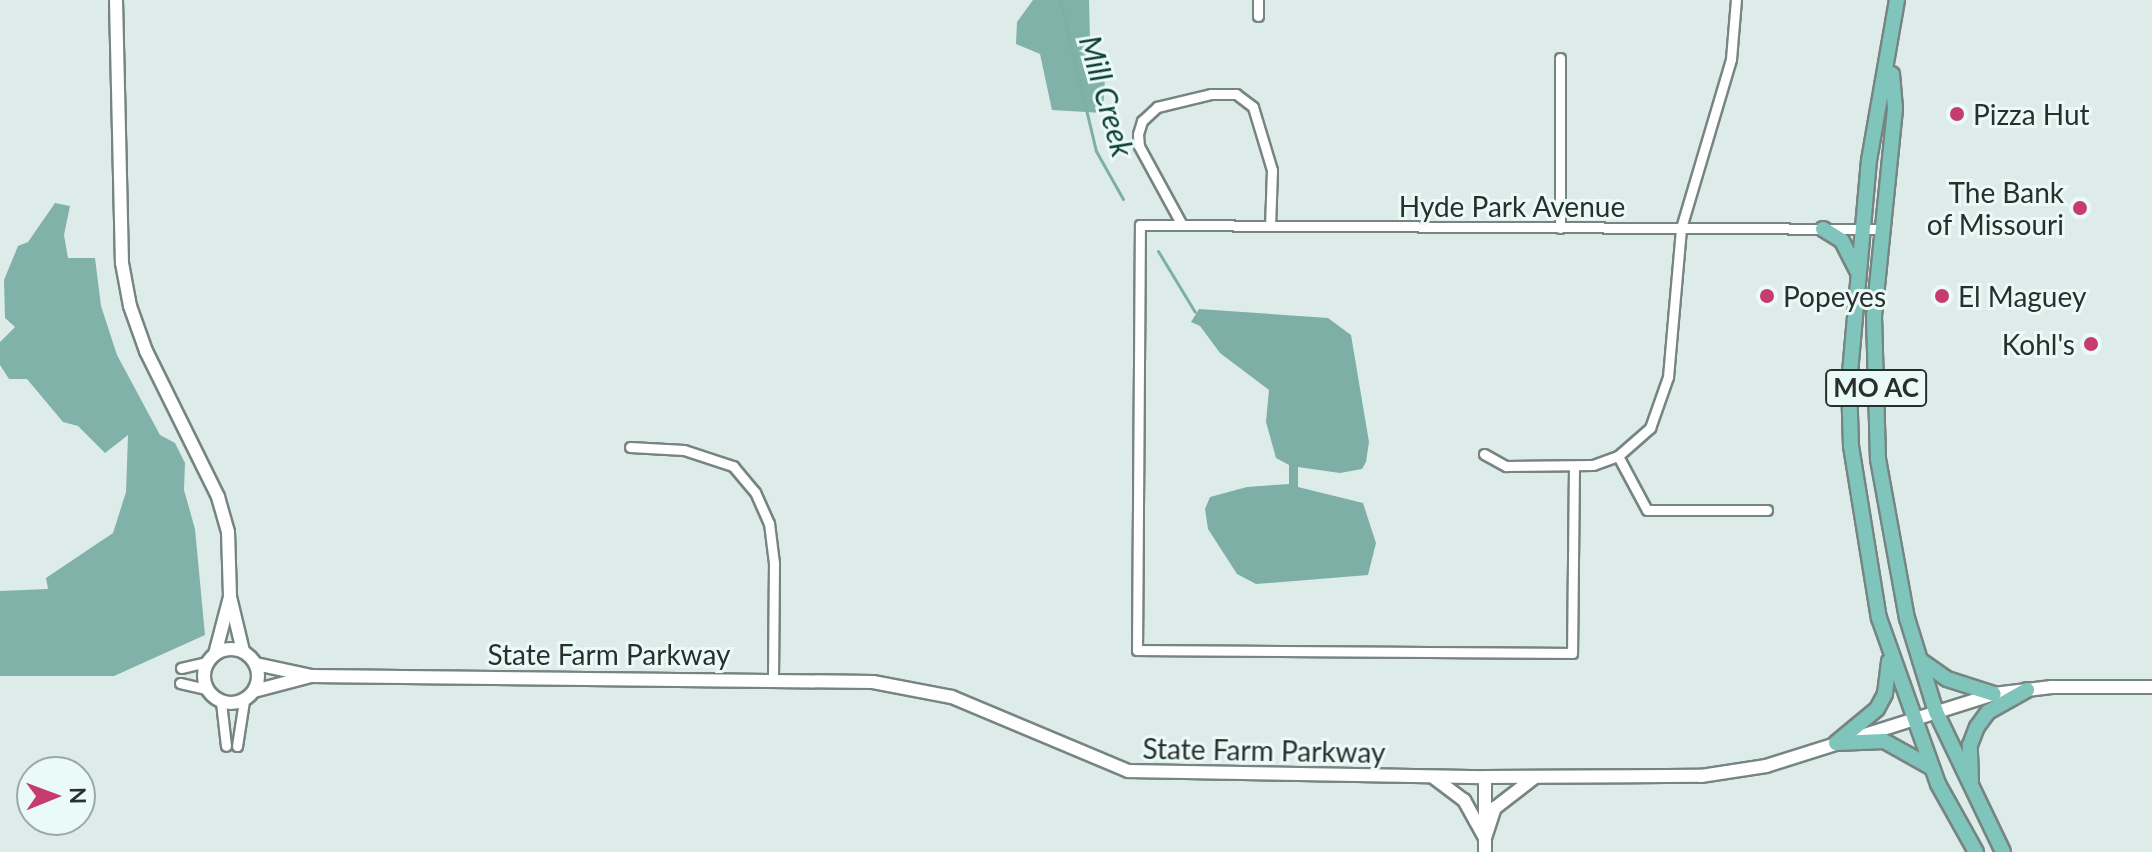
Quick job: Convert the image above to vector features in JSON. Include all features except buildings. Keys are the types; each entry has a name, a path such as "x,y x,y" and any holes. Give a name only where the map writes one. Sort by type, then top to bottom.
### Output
{"main road":[{"name":"MO AC","path":"1897,0 1891,58 1869,160 1849,382 1851,446 1868,571 1890,651 1931,768 1976,852"},
{"name":"MO AC","path":"1891,58 1895,109 1874,316 1878,459 1894,556 1936,712 1972,793 2003,852"},
{"path":"1823,229 1847,248 1859,277"},
{"path":"1836,743 1877,709 1885,694 1890,651"},
{"path":"1920,660 1947,679 1994,694"},
{"path":"1972,793 1970,745 1977,727 1988,712 2027,690"},
{"path":"1836,743 1884,741 1931,768"}],"street":[{"path":"116,0 120,208 130,306 146,351 218,497 228,532 230,597 223,639 211,658 207,689"},
{"path":"1258,0 1258,16"},
{"path":"1484,454 1506,466 1574,466 1618,456 1650,428 1665,393 1681,228 1731,59 1736,0"},
{"path":"1560,58 1560,228"},
{"path":"1182,225 1139,146 1138,134 1157,107 1211,94 1236,94 1253,107 1272,170 1270,226"},
{"name":"Hyde Park Avenue","path":"1574,466 1572,653 1137,650 1140,225 1883,229"},
{"path":"630,447 684,450 733,466 755,492 769,523 774,563 773,680"},
{"path":"1618,456 1647,510 1767,510"},
{"path":"230,597 243,651 256,664 254,691 244,701 237,746"},
{"path":"181,668 228,649 243,651"},
{"name":"State Farm Parkway","path":"256,664 311,676 873,682 952,697 1084,757 1128,771 1433,777 1701,776 1766,766 1994,694 2027,690 2152,687"},
{"name":"State Farm Parkway","path":"254,691 311,676"},
{"path":"180,683 207,689 221,702 226,746"},
{"path":"221,702 244,701"},
{"path":"1433,777 1464,800 1485,838"},
{"path":"1485,777 1485,852"},
{"path":"1485,838 1495,808 1536,777"}],"shaded area":[{"path":"1033,0 1089,0 1090,40 1105,76 1103,113 1052,110 1040,54 1016,44 1017,22"},
{"path":"55,203 70,206 64,235 68,258 95,258 101,306 117,355 160,435 175,443 185,463 184,490 195,529 205,635 114,676 0,676 0,591 48,589 46,578 113,533 126,492 128,435 105,453 78,426 63,422 27,379 9,379 0,365 0,342 15,327 5,318 4,280 18,246 28,242"},
{"path":"1199,309 1328,318 1351,335 1369,442 1366,462 1362,469 1340,473 1298,467 1298,487 1363,503 1376,543 1368,575 1256,584 1237,574 1208,529 1205,509 1210,497 1247,487 1289,484 1289,465 1276,458 1266,422 1269,390 1220,353 1200,326 1191,322"}],"waterway":[{"name":"Mill Creek","path":"1060,0 1096,151 1123,199"},
{"name":"Mill Creek","path":"1158,251 1195,312"}],"place":[{"name":"Pizza Hut","path":"1957,114"},
{"name":"The Bank of Missouri","path":"2080,208"},
{"name":"Popeyes","path":"1767,296"},
{"name":"El Maguey","path":"1942,296"},
{"name":"Kohl's","path":"2091,344"}]}
